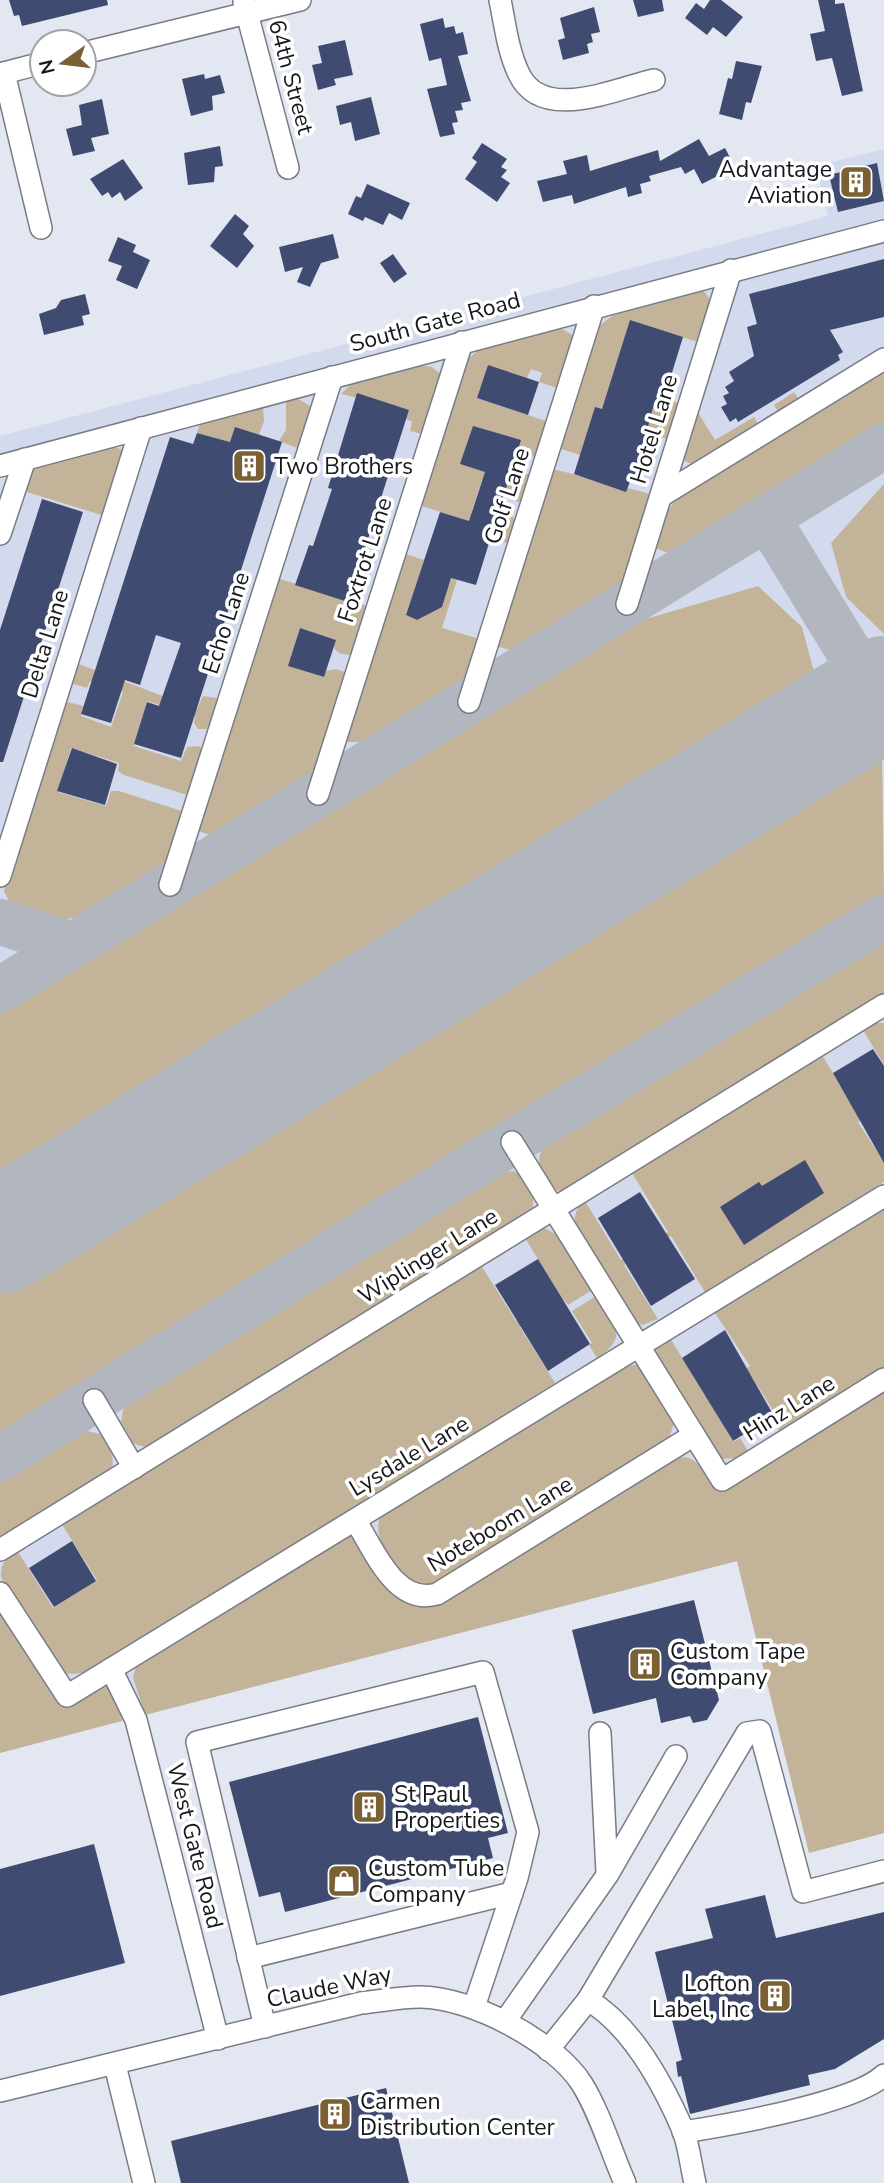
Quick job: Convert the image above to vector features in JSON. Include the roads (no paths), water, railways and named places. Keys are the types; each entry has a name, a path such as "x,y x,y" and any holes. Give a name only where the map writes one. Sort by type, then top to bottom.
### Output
{"street":[{"path":"98,49 245,7 300,0"},
{"path":"500,0 519,75 537,94 562,101 654,80"},
{"name":"64th Street","path":"245,7 288,168"},
{"path":"28,66 2,73 41,228"},
{"name":"South Gate Road","path":"0,466 884,231"},
{"name":"Hotel Lane","path":"627,604 732,270"},
{"name":"Golf Lane","path":"469,702 594,306"},
{"name":"Foxtrot Lane","path":"318,794 462,342"},
{"path":"661,496 884,359"},
{"name":"Echo Lane","path":"170,885 332,377"},
{"name":"Delta Lane","path":"0,876 141,428"},
{"path":"0,534 25,459"},
{"name":"Wiplinger Lane","path":"0,1550 884,1005"},
{"path":"512,1142 694,1435"},
{"name":"Lysdale Lane","path":"0,1592 67,1696 884,1196"},
{"name":"Hinz Lane","path":"694,1435 722,1480 884,1379"},
{"path":"94,1400 134,1468"},
{"name":"Noteboom Lane","path":"355,1520 397,1584 415,1597 437,1594 694,1435"},
{"name":"West Gate Road","path":"111,1669 136,1720 218,2039"},
{"path":"265,2027 197,1742 482,1672 528,1832 512,1893 474,2007"},
{"path":"548,2050 588,2000 747,1733 760,1731 803,1892 884,1871"},
{"path":"600,1733 608,1874"},
{"path":"505,2021 608,1874 676,1756"},
{"path":"248,1958 512,1893"},
{"name":"Claude Way","path":"0,2091 361,2003 422,1997 474,2007 505,2021 548,2050 582,2083 625,2183"},
{"path":"588,2000 604,2009 644,2057 684,2132 695,2183"},
{"path":"115,2065 144,2183"},
{"path":"684,2132 751,2120 845,2095 874,2084 884,2075"}],"place":[{"name":"Advantage Aviation","path":"856,182"},
{"name":"Two Brothers","path":"249,466"},
{"name":"Custom Tape Company","path":"645,1664"},
{"name":"St Paul Properties","path":"369,1807"},
{"name":"Custom Tube Company","path":"344,1881"},
{"name":"Lofton Label, Inc","path":"775,1996"},
{"name":"Carmen Distribution Center","path":"335,2114"}]}
